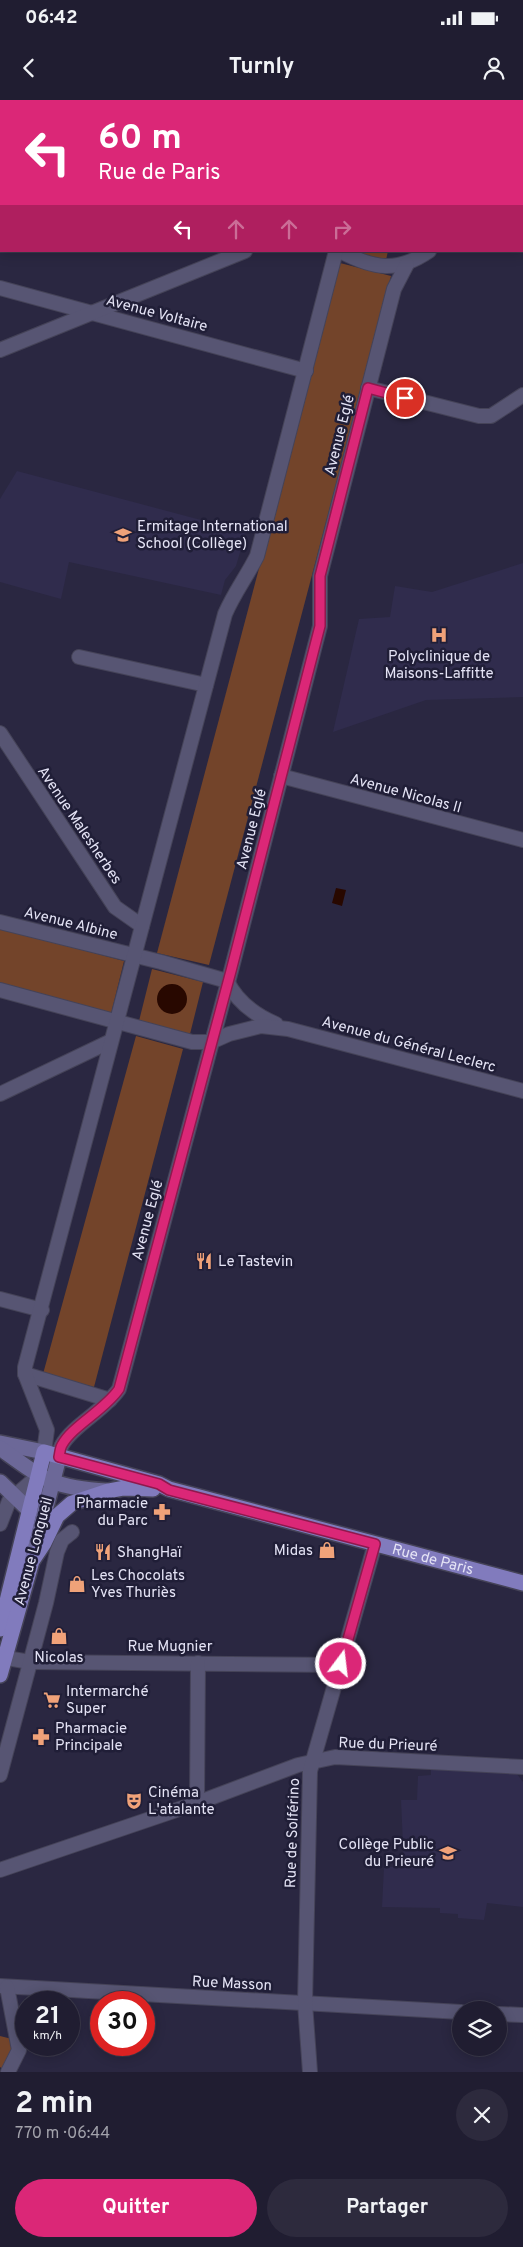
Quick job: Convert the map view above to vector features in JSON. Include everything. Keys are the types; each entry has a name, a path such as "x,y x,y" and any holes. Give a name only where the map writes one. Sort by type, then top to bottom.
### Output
{"main road":[{"name":"Avenue Longueil","path":"0,1629 6,1587 30,1511 38,1475 52,1454"},
{"name":"Rue de Paris","path":"52,1454 159,1484 169,1490"},
{"name":"Rue de Paris","path":"32,1561 44,1543 54,1520 61,1511 72,1503 108,1491 141,1488 169,1490 523,1582"},
{"name":"Avenue Longueil","path":"0,1675 2,1658 32,1561"}],"street":[{"path":"0,350 243,252"},
{"path":"0,1443 52,1454 47,1430 25,1374 25,1367 42,1310 111,1041 118,1022 225,614 233,596 249,573 257,556 338,252"},
{"path":"341,252 387,268 407,264 427,252"},
{"name":"Avenue Eglé","path":"52,1454 110,1400 119,1389 212,1042 320,626 320,576 368,388 394,289 407,264"},
{"name":"Avenue Voltaire","path":"0,288 306,371"},
{"path":"368,388 479,416 491,416 523,395"},
{"path":"79,657 206,685"},
{"name":"Avenue Malesherbes","path":"0,733 115,907 142,926"},
{"name":"Avenue Nicolas II","path":"281,776 523,840"},
{"name":"Avenue Albine","path":"0,922 134,956"},
{"path":"134,956 227,981"},
{"name":"Avenue du Général Leclerc","path":"227,981 231,990 248,1008 260,1016 288,1029"},
{"path":"0,990 118,1022"},
{"name":"Avenue du Général Leclerc","path":"118,1022 192,1042 212,1042 229,1034 261,1026 288,1029 523,1091"},
{"path":"0,1094 111,1041"},
{"path":"0,1299 42,1310"},
{"path":"25,1374 110,1400"},
{"name":"Rue de Paris","path":"0,1448 52,1483 76,1489 108,1491"},
{"name":"Avenue Longueil","path":"32,1561 52,1483 52,1454"},
{"path":"0,1524 6,1506 13,1497 38,1475"},
{"path":"0,1482 13,1497 30,1511"},
{"path":"0,1775 57,1552 62,1540 72,1532"},
{"name":"Rue de Solférino","path":"310,2072 305,2003 310,1771 375,1544"},
{"name":"Rue Mugnier","path":"2,1658 30,1662 341,1664"},
{"path":"197,1803 198,1662"},
{"name":"Rue du Prieuré","path":"0,1870 197,1803 298,1764 335,1757 523,1767"},
{"path":"4,1987 19,2050 8,2072"},
{"name":"Rue Masson","path":"4,1987 452,2011"},
{"path":"507,2014 523,2015"}],"shaded area":[{"path":"358,252 388,252 386,260"},
{"path":"340,263 391,276 209,965 157,953"},
{"name":"Ermitage International School (Collège)","path":"17,471 246,532 236,566 225,580 221,595 69,562 61,599 0,582 0,499"},
{"name":"Polyclinique de Maisons-Laffitte","path":"523,563 523,697 426,700 333,732 359,619 390,617 395,586 432,592"},
{"path":"336,888 346,890 342,906 332,903"},
{"path":"0,928 124,961 111,1014 0,985"},
{"path":"152,969 203,982 190,1034 139,1021"},
{"path":"172,984 183,988 187,999 183,1010 172,1014 161,1010 157,999 161,988"},
{"path":"136,1036 183,1049 94,1387 43,1374"},
{"name":"Collège Public du Prieuré","path":"431,1768 517,1774 523,1782 523,1907 487,1903 484,1920 458,1918 458,1914 440,1913 440,1908 382,1907 384,1867 404,1867 401,1800 417,1800 418,1776 431,1775"},
{"path":"0,2036 12,2039 13,2047 3,2069 0,2067"}],"place":[{"name":"Ermitage International School (Collège)","path":"123,535"},
{"name":"Polyclinique de Maisons-Laffitte","path":"439,635"},
{"name":"Le Tastevin","path":"204,1261"},
{"name":"Pharmacie du Parc","path":"162,1512"},
{"name":"Midas","path":"327,1550"},
{"name":"ShangHaï","path":"103,1552"},
{"name":"Les Chocolats Yves Thuriès","path":"77,1584"},
{"name":"Nicolas","path":"59,1636"},
{"name":"Intermarché Super","path":"52,1700"},
{"name":"Pharmacie Principale","path":"41,1737"},
{"name":"Cinéma L'atalante","path":"134,1801"},
{"name":"Collège Public du Prieuré","path":"448,1853"}],"route":[{"path":"341,1664 375,1544 169,1490 159,1484 59,1457 62,1445 76,1429 104,1407 119,1389 231,971 320,626 320,576 368,388 405,398"}]}
